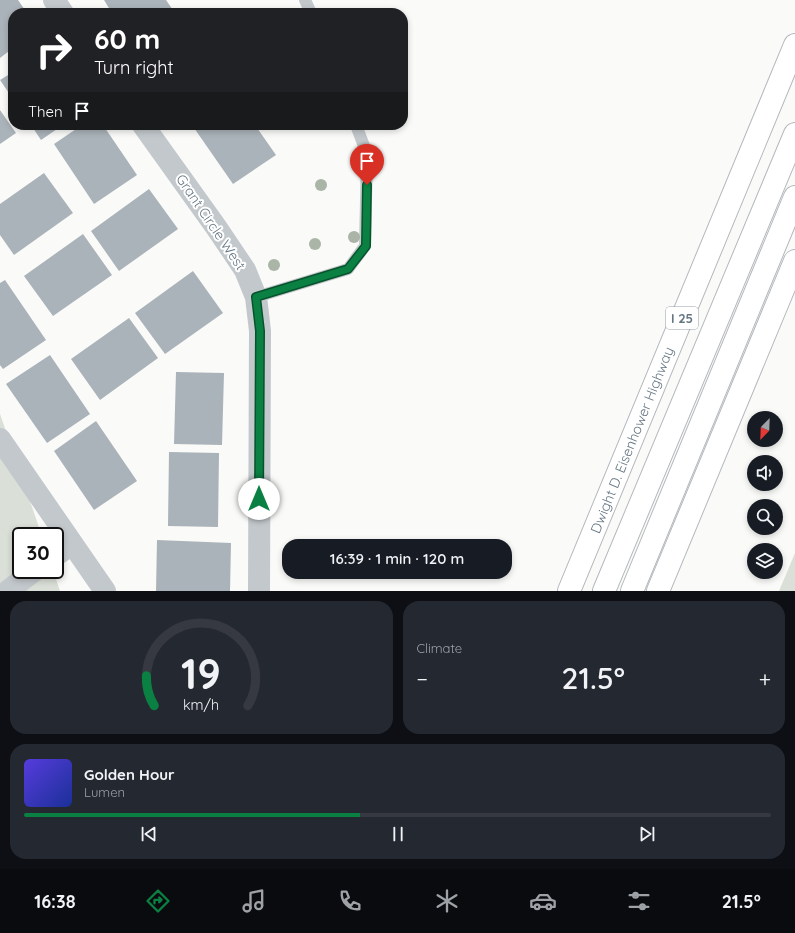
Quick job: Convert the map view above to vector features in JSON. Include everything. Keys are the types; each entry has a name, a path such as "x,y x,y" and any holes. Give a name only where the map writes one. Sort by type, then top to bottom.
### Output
{"highway":[{"name":"Dwight D. Eisenhower Highway","path":"569,591 795,45"},
{"path":"604,591 795,134"},
{"path":"632,591 795,197"},
{"path":"658,591 795,261"}],"street":[{"name":"Grant Circle West","path":"147,130 245,270 256,297 260,331 259,591"},
{"path":"0,439 47,505 55,527"},
{"path":"64,551 105,591"},
{"path":"8,591 23,579"}],"lane":[{"path":"256,297 348,269 366,246 367,154 358,130"}],"shaded area":[{"path":"0,414 39,527 12,527 12,579 56,579 60,591 0,591"},
{"path":"795,553 795,591 779,591"}],"building":[{"path":"0,0 18,0 24,8 8,8 8,52 0,58"},
{"path":"104,0 166,0 172,8 109,8"},
{"path":"8,75 8,92 0,80"},
{"path":"0,110 8,122 8,130 14,130 16,133 0,144"},
{"path":"34,130 56,130 41,140"},
{"path":"75,130 106,130 137,175 94,204 54,144"},
{"path":"195,130 258,130 276,155 233,184"},
{"path":"44,173 73,213 14,255 0,235 0,204"},
{"path":"149,189 178,229 119,271 91,231"},
{"path":"83,234 112,275 53,316 24,276"},
{"path":"193,271 223,313 165,354 135,313"},
{"path":"5,280 46,340 3,369 0,365 0,283"},
{"path":"129,318 158,358 100,400 71,359"},
{"path":"50,355 90,414 47,443 6,384"},
{"path":"176,372 224,373 222,445 174,444"},
{"path":"96,421 137,481 94,510 54,451"},
{"path":"169,452 219,453 218,527 168,526"},
{"path":"157,540 231,543 230,591 156,591"}],"route":[{"path":"259,499 260,331 256,297 348,269 366,246 367,185"}]}
